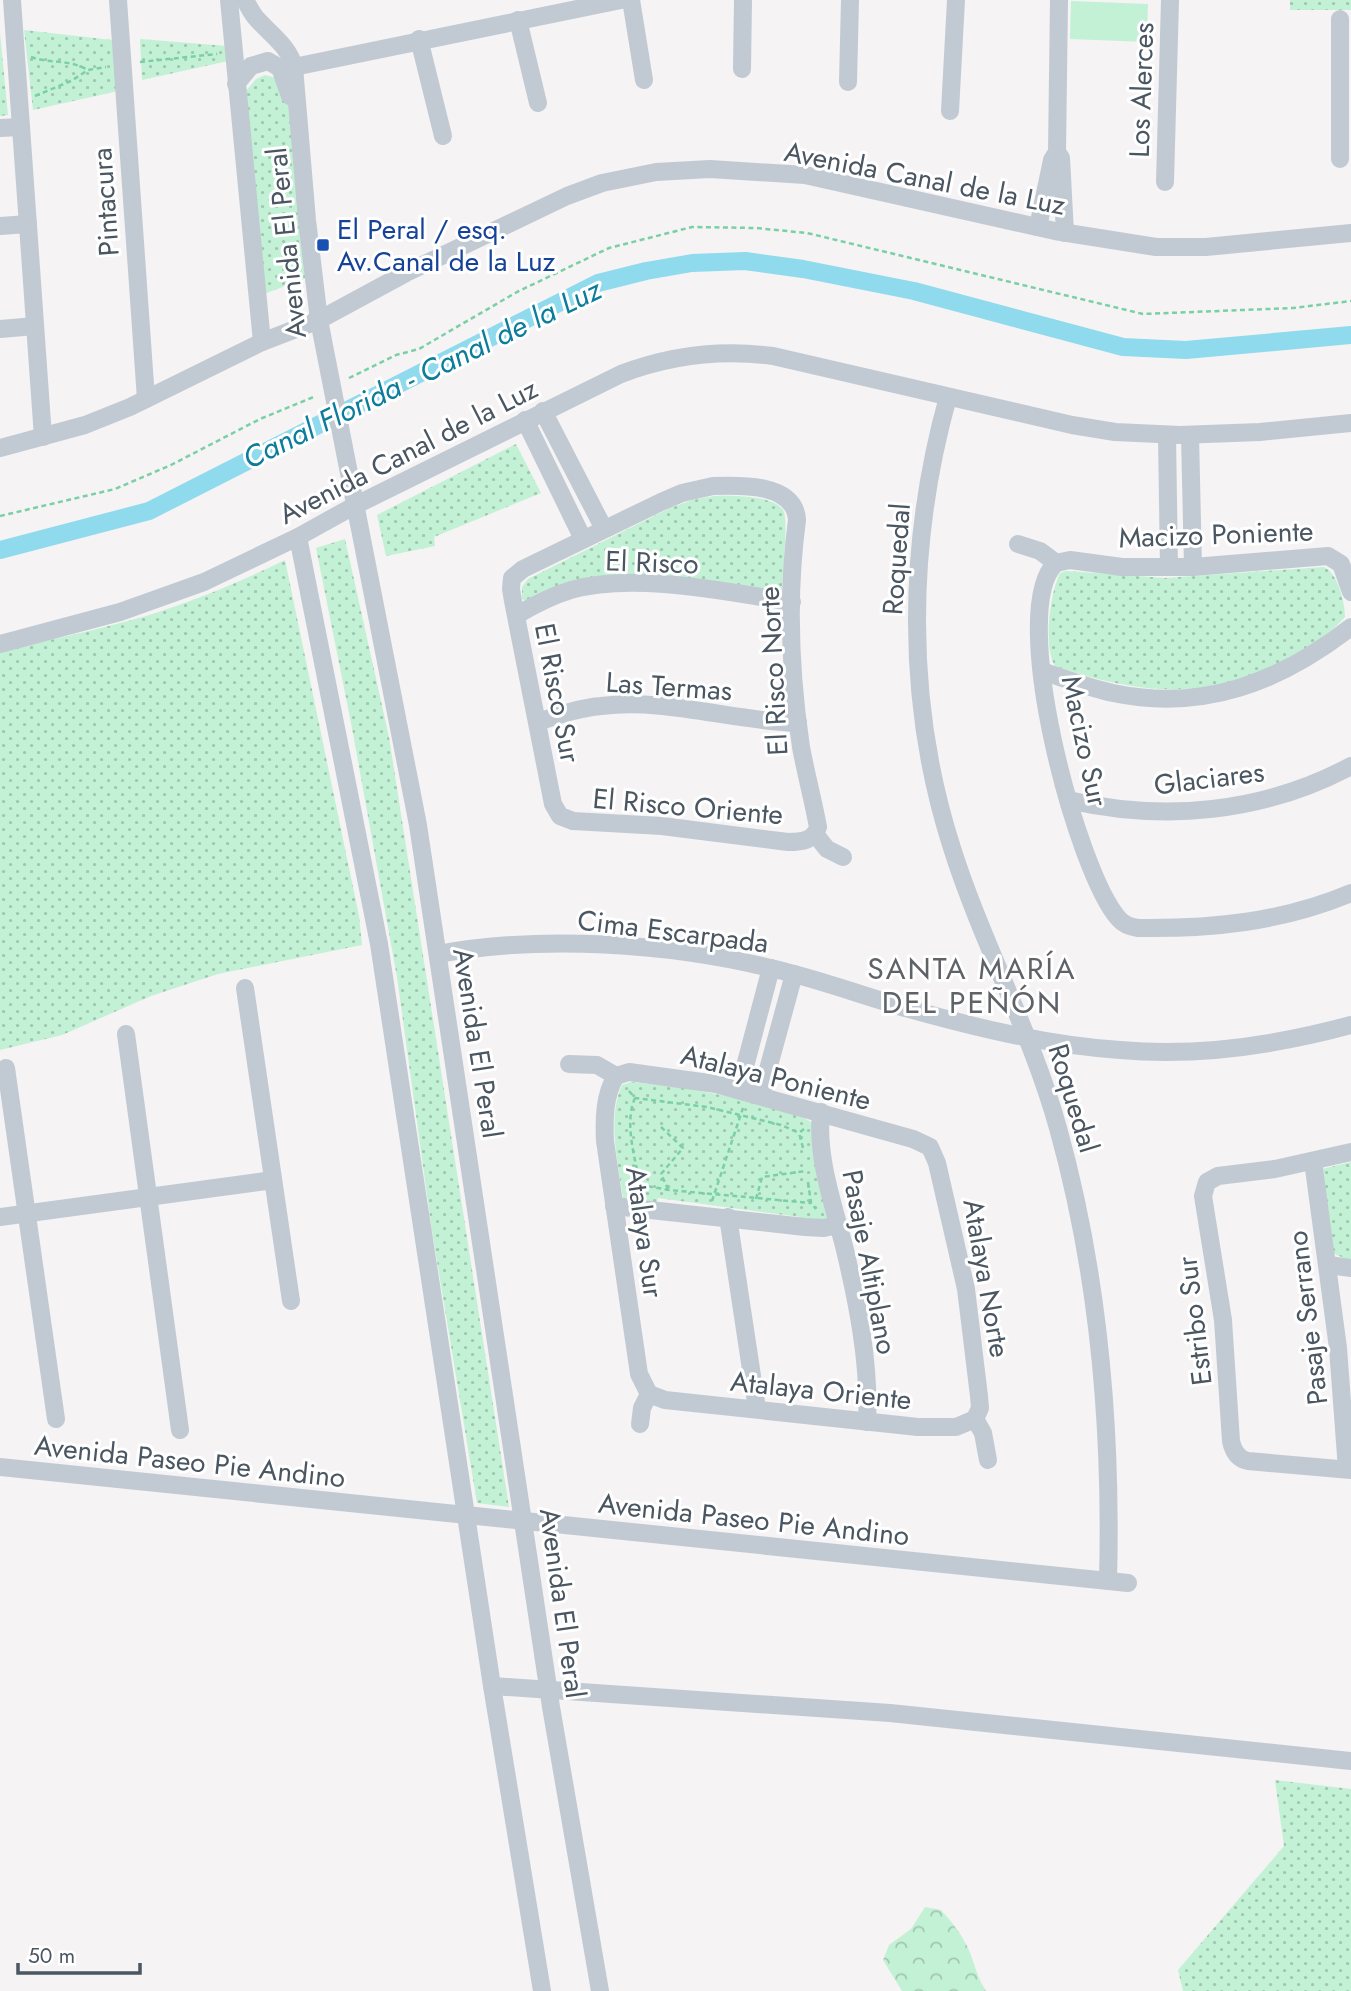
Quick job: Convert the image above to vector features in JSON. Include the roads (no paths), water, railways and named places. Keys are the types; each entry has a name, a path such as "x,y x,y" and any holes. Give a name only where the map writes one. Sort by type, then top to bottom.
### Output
{"street":[{"path":"12,0 7,28 16,55 43,437"},
{"name":"Pintacura","path":"118,0 146,400"},
{"name":"Avenida El Peral","path":"229,0 262,342"},
{"path":"245,0 254,16 292,57 294,66 621,0"},
{"path":"631,0 644,80"},
{"path":"742,69 743,0"},
{"path":"848,82 850,0"},
{"path":"950,110 956,0"},
{"path":"1059,0 1058,152 1061,158 1065,233"},
{"name":"Los Alerces","path":"1164,182 1170,0"},
{"path":"1340,19 1346,81 1340,159"},
{"path":"518,20 538,103"},
{"path":"419,39 443,136"},
{"name":"Avenida El Peral","path":"236,84 251,66 263,61 273,62 280,68 289,95 297,104"},
{"name":"Avenida El Peral","path":"294,66 307,220 319,320 402,739 438,954 549,1688 600,1991"},
{"path":"0,128 21,127"},
{"path":"1038,227 1052,160 1058,152"},
{"name":"Avenida Canal de la Luz","path":"0,448 85,425 146,400 262,342 319,320 406,273 567,196 602,183 656,172 710,169 805,175 1065,233 1134,245 1178,248 1351,233"},
{"path":"0,226 28,224"},
{"path":"0,329 35,326"},
{"name":"Avenida Canal de la Luz","path":"0,644 132,608 204,582 298,537 543,411 640,367 678,357 717,352 773,356 1091,429 1191,435 1351,424"},
{"name":"Roquedal","path":"947,397 932,463 918,557 916,637 921,696 933,776 952,849 1028,1037 1058,1129 1079,1215 1101,1354 1107,1447 1108,1581"},
{"path":"525,421 583,539 604,529 543,411"},
{"path":"1167,435 1169,567"},
{"path":"1191,435 1193,567"},
{"name":"El Risco Norte","path":"604,529 671,498 713,486 748,487 772,492 786,497 794,504 797,520 792,602 798,723 818,827 815,834"},
{"path":"298,537 379,944 492,1686 542,1991"},
{"name":"El Risco Sur","path":"560,816 553,804 511,589 513,578 523,569 583,539"},
{"name":"Macizo Poniente","path":"1018,544 1040,551 1056,563 1070,560 1122,566 1193,567 1321,556 1337,561 1343,569 1351,592"},
{"name":"Macizo Sur","path":"1056,563 1047,575 1043,590 1040,624 1042,671 1054,750 1068,800 1100,884 1123,923 1138,928 1235,925 1289,915 1351,893"},
{"name":"El Risco","path":"516,615 571,590 618,584 696,589 792,602"},
{"path":"1042,671 1124,695 1154,698 1202,697 1243,688 1274,675 1324,648 1351,626"},
{"name":"Las Termas","path":"538,722 588,707 624,705 679,708 798,723"},
{"name":"Glaciares","path":"1068,800 1136,812 1208,810 1277,797 1351,766"},
{"name":"El Risco Oriente","path":"560,816 573,821 662,826 788,842 807,840 815,834 827,849 843,857"},
{"name":"Cima Escarpada","path":"438,954 481,947 526,944 592,945 696,954 771,968 935,1016 1028,1037 1120,1050 1178,1051 1350,1031"},
{"path":"750,1092 771,968"},
{"path":"750,1092 794,974"},
{"path":"245,988 291,1301"},
{"path":"126,1034 180,1430"},
{"name":"Atalaya Poniente","path":"569,1064 597,1065 616,1076 629,1072 702,1081 750,1092 930,1147"},
{"path":"6,1068 56,1419"},
{"name":"Atalaya Sur","path":"616,1076 609,1094 605,1130 639,1374 649,1394"},
{"name":"Pasaje Altiplano","path":"821,1112 821,1139 852,1284 860,1335 867,1389 867,1422"},
{"name":"Atalaya Norte","path":"930,1147 937,1163 966,1289 980,1408 975,1419"},
{"path":"1313,1161 1351,1152"},
{"name":"Estribo Sur","path":"1313,1161 1218,1176 1207,1182 1203,1196 1223,1320 1231,1441 1237,1455 1248,1461 1349,1469"},
{"name":"Pasaje Serrano","path":"1313,1161 1329,1265 1349,1469"},
{"path":"0,1217 273,1180"},
{"path":"614,1206 818,1228 838,1225"},
{"path":"728,1217 757,1409"},
{"path":"1329,1265 1351,1268"},
{"path":"640,1424 642,1408 649,1394"},
{"name":"Atalaya Oriente","path":"649,1394 665,1400 867,1422 947,1428 967,1424 975,1419"},
{"path":"975,1419 983,1433 988,1460"},
{"name":"Avenida Paseo Pie Andino","path":"0,1467 1128,1583"},
{"path":"492,1686 890,1713 1351,1761"}],"waterway":[{"name":"Canal Florida - Canal de la Luz","path":"0,550 149,511 598,283 692,263 745,261 803,269 914,291 1123,347 1186,350 1351,335"}],"place":[{"name":"El Peral / esq. Av.Canal de la Luz","path":"323,245"}],"district":[{"name":"SANTA MARÍA DEL PEÑÓN","path":"972,986"}]}
